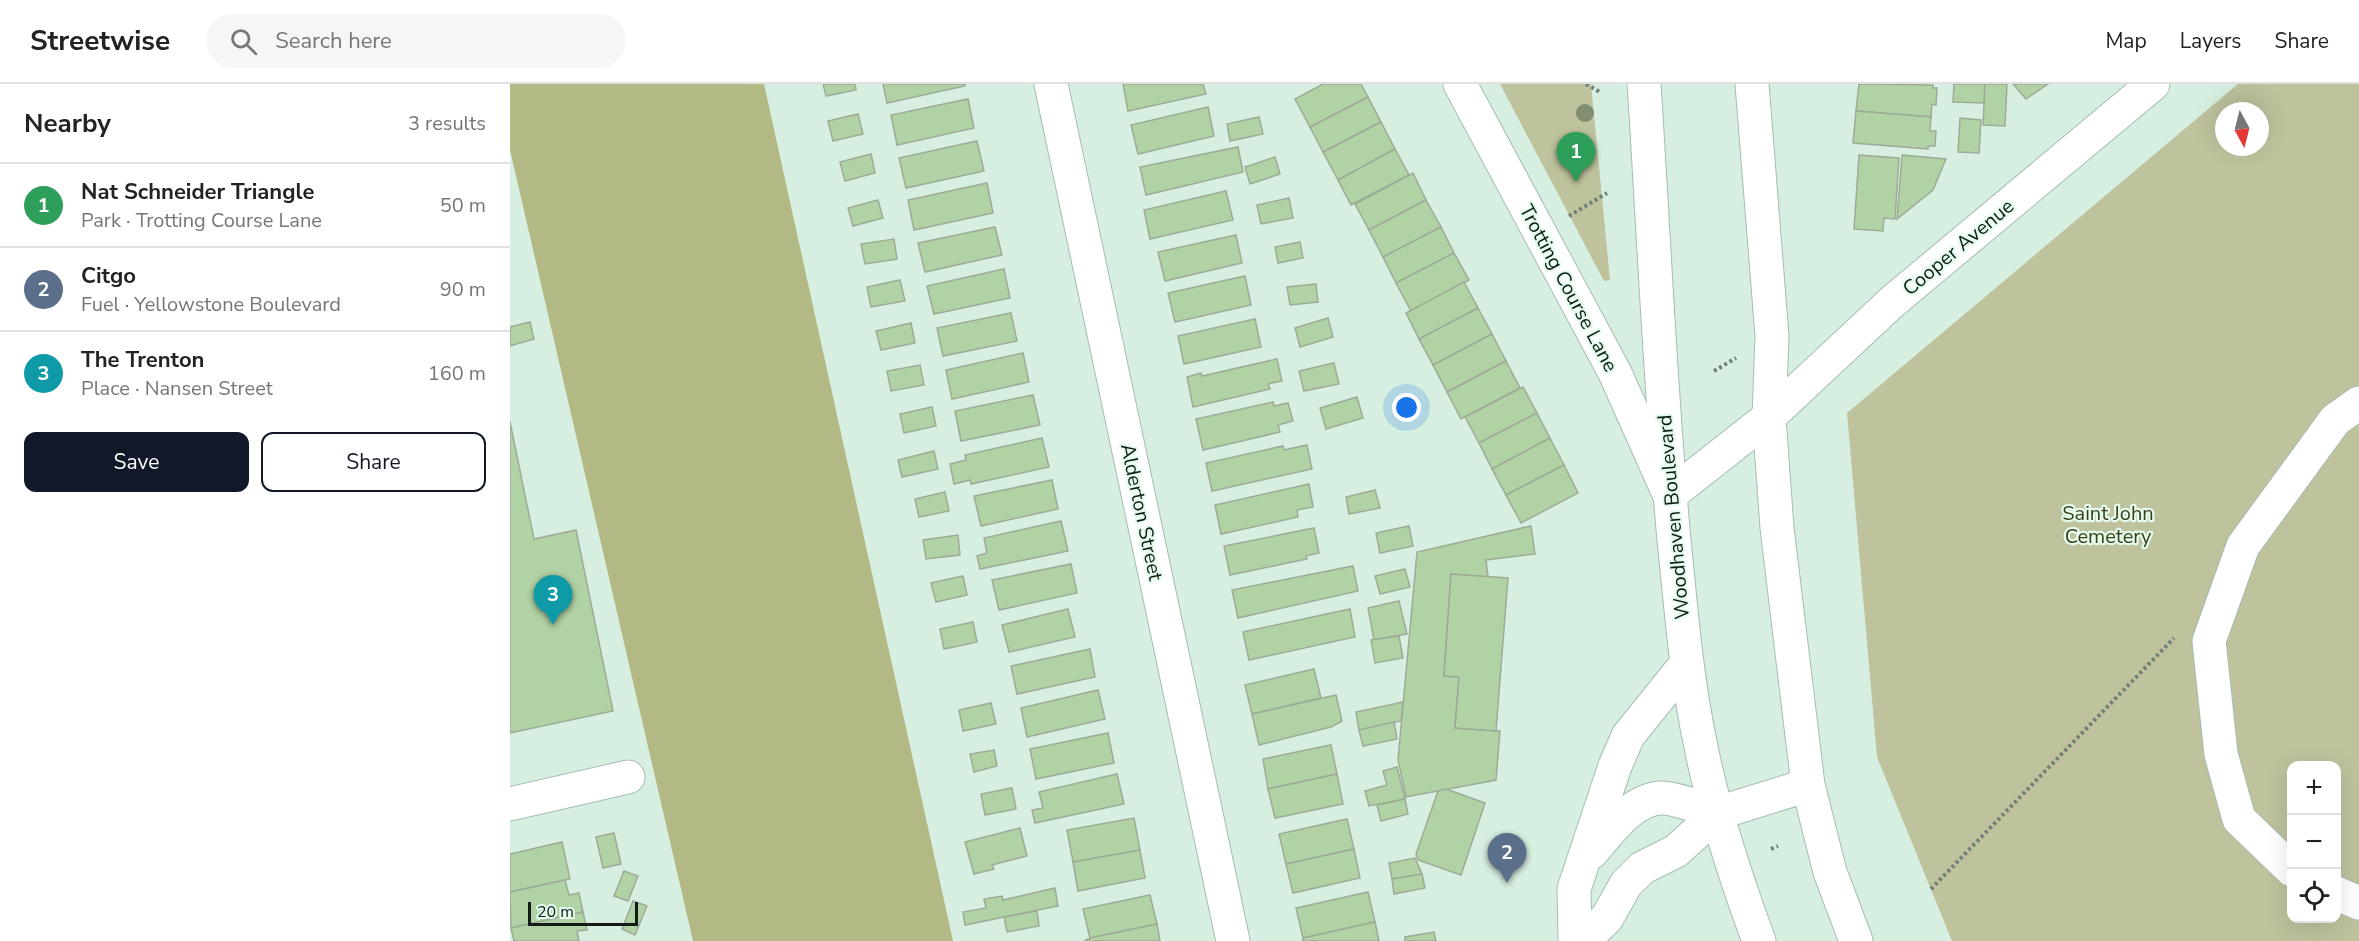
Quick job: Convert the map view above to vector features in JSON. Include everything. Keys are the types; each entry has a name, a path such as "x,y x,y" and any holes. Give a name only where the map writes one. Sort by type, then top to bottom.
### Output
{"main road":[{"name":"Alderton Street","path":"1051,84 1233,941"},
{"name":"Trotting Course Lane","path":"1460,84 1615,374 1670,495"},
{"name":"Woodhaven Boulevard","path":"1644,84 1670,495 1686,664 1700,744 1732,867 1759,941"},
{"path":"1752,84 1772,336 1770,417 1776,528 1808,785 1830,872 1856,941"},
{"name":"Cooper Avenue","path":"1670,495 1770,417 1892,302 2153,84"},
{"path":"2291,869 2238,819 2221,754 2209,641 2243,546 2335,420 2359,403"},
{"path":"1575,941 1574,889 1615,766 1628,736 1686,664"},
{"path":"510,804 628,777"},
{"path":"1583,941 1607,918 1626,884 1642,868 1676,852 1718,813 1808,785"},
{"path":"1581,866 1627,814 1647,802 1662,798 1718,813"},
{"path":"2341,895 2359,903"}],"path":[{"path":"1586,84 1600,92"},
{"path":"1566,218 1607,193"},
{"path":"1714,371 1740,356"},
{"path":"1930,889 2181,631"},
{"path":"1771,849 1778,846"}],"green space":[{"path":"510,84 764,84 953,941 693,941 510,150"},
{"path":"1500,84 1591,84 1610,280 1604,281"},
{"name":"Saint John Cemetery","path":"2238,84 2359,84 2359,941 1952,941 1877,757 1847,413 2215,103 2215,156 2269,156 2269,102 2217,102"}],"building":[{"path":"823,84 855,84 856,90 826,96"},
{"path":"883,84 965,84 965,86 887,103"},
{"path":"1123,84 1203,84 1206,94 1128,111"},
{"path":"1323,84 1361,84 1368,97 1310,127 1295,99"},
{"path":"1859,84 1933,85 1933,88 1937,88 1936,105 1932,104 1931,117 1856,111"},
{"path":"1954,84 1985,84 1984,103 1953,102"},
{"path":"1985,84 2007,84 2005,126 1983,125"},
{"path":"2013,84 2048,84 2026,99"},
{"path":"1368,97 1381,122 1323,152 1310,127"},
{"path":"968,99 974,128 897,145 891,115"},
{"path":"1208,107 1214,136 1138,154 1131,125"},
{"path":"1856,111 1931,117 1930,131 1936,131 1935,146 1928,146 1928,149 1853,143"},
{"path":"858,114 863,134 833,141 828,121"},
{"path":"1259,117 1263,134 1230,141 1227,124"},
{"path":"1960,118 1981,120 1979,153 1958,152"},
{"path":"1381,122 1395,149 1338,180 1323,152"},
{"path":"977,141 984,171 906,188 899,158"},
{"path":"1238,147 1243,172 1146,195 1140,167"},
{"path":"1395,149 1409,175 1351,205 1338,180"},
{"path":"871,154 875,173 845,181 840,162"},
{"path":"1859,155 1899,158 1895,219 1884,218 1883,231 1854,229"},
{"path":"1902,155 1946,159 1933,190 1897,219"},
{"path":"1275,157 1280,174 1250,184 1245,167"},
{"path":"1413,173 1426,200 1369,230 1355,204"},
{"path":"987,183 993,213 914,230 908,200"},
{"path":"1226,191 1233,220 1150,239 1144,210"},
{"path":"1289,198 1293,218 1261,224 1257,205"},
{"path":"878,200 883,218 853,226 848,208"},
{"path":"1426,200 1441,227 1383,257 1369,230"},
{"path":"995,227 1002,255 925,272 918,243"},
{"path":"1441,227 1454,253 1396,283 1383,257"},
{"path":"1236,235 1242,263 1165,281 1158,252"},
{"path":"894,239 897,259 865,264 861,244"},
{"path":"1300,242 1303,258 1278,263 1275,247"},
{"path":"1454,253 1469,280 1411,311 1396,283"},
{"path":"1004,269 1010,298 934,314 927,286"},
{"path":"1245,276 1251,305 1175,322 1168,293"},
{"path":"900,280 905,301 871,307 867,287"},
{"path":"1464,282 1478,308 1419,339 1406,313"},
{"path":"1316,284 1318,302 1290,305 1287,287"},
{"path":"1478,308 1492,334 1433,365 1419,339"},
{"path":"1011,313 1017,341 943,356 937,328"},
{"path":"1328,318 1333,337 1300,347 1295,328"},
{"path":"1255,319 1261,347 1184,364 1178,336"},
{"path":"530,322 534,339 510,346 510,327"},
{"path":"911,323 915,343 881,350 876,331"},
{"path":"1492,334 1506,361 1447,392 1433,365"},
{"path":"1023,353 1029,382 952,399 946,370"},
{"path":"1277,359 1282,381 1268,384 1270,389 1193,407 1187,377 1201,373 1202,376"},
{"path":"1506,361 1520,388 1461,419 1447,392"},
{"path":"1334,363 1339,384 1304,391 1299,371"},
{"path":"920,365 924,385 891,391 887,371"},
{"path":"1523,387 1537,413 1479,443 1465,417"},
{"path":"1033,395 1040,425 961,441 955,411"},
{"path":"1357,397 1363,418 1326,429 1320,408"},
{"path":"1273,402 1274,406 1288,403 1293,421 1278,425 1280,432 1203,450 1196,419"},
{"path":"932,407 936,426 904,433 900,414"},
{"path":"1537,413 1550,438 1492,469 1479,443"},
{"path":"510,422 534,539 576,530 613,711 510,733"},
{"path":"1042,438 1049,467 971,484 970,480 954,484 950,464 966,460 965,455"},
{"path":"1550,438 1564,465 1506,495 1492,469"},
{"path":"1307,445 1312,469 1212,491 1206,463 1283,446 1284,450"},
{"path":"934,451 938,469 902,477 898,460"},
{"path":"1564,465 1578,493 1521,523 1506,495"},
{"path":"1052,480 1058,509 981,526 974,496"},
{"path":"1309,484 1313,507 1297,510 1298,517 1221,534 1215,505"},
{"path":"1375,490 1380,508 1349,514 1346,497"},
{"path":"945,492 949,511 919,517 915,499"},
{"path":"1061,521 1068,551 980,569 977,556 987,553 984,538"},
{"path":"1409,526 1413,546 1380,553 1376,533"},
{"path":"1531,526 1535,554 1486,560 1488,577 1451,574 1444,676 1459,677 1455,728 1500,731 1496,780 1406,797 1398,760 1417,552"},
{"path":"1314,528 1319,553 1306,556 1307,559 1230,575 1224,546"},
{"path":"958,535 960,555 926,559 923,540"},
{"path":"1071,564 1077,593 999,610 992,580"},
{"path":"1353,566 1358,591 1238,618 1232,590"},
{"path":"1405,569 1410,587 1380,594 1375,576"},
{"path":"1451,574 1508,578 1496,731 1455,728 1459,677 1444,676"},
{"path":"963,576 967,595 936,602 931,583"},
{"path":"1399,601 1407,634 1374,640 1368,608"},
{"path":"1068,609 1075,637 1009,652 1002,625"},
{"path":"1350,609 1355,637 1249,660 1243,632"},
{"path":"973,622 977,642 944,649 940,629"},
{"path":"1399,636 1403,658 1375,663 1371,640"},
{"path":"1090,649 1095,677 1017,694 1011,666"},
{"path":"1314,669 1321,698 1252,714 1245,685"},
{"path":"1098,690 1105,719 1027,737 1021,708"},
{"path":"1336,695 1342,721 1331,727 1259,745 1252,714"},
{"path":"1403,702 1401,721 1359,730 1356,712"},
{"path":"991,703 996,724 963,731 959,710"},
{"path":"1394,722 1397,739 1363,746 1359,730"},
{"path":"1108,733 1114,763 1036,779 1030,749"},
{"path":"1331,745 1337,774 1268,789 1263,759"},
{"path":"994,750 997,766 974,772 970,754"},
{"path":"1397,767 1405,799 1369,806 1365,791 1387,785 1383,771"},
{"path":"1117,774 1124,804 1035,823 1032,810 1043,808 1039,792"},
{"path":"1337,774 1343,804 1275,818 1268,789"},
{"path":"1012,788 1016,809 985,815 981,794"},
{"path":"1446,789 1485,803 1461,875 1418,860 1416,854 1438,791"},
{"path":"1405,799 1408,814 1381,821 1377,805"},
{"path":"1134,818 1140,850 1073,862 1067,830"},
{"path":"1347,819 1354,849 1286,864 1279,834"},
{"path":"1020,828 1027,856 992,865 994,869 974,874 965,842"},
{"path":"614,833 621,864 603,868 596,837"},
{"path":"562,842 570,879 510,892 510,854"},
{"path":"1354,849 1360,878 1293,893 1286,864"},
{"path":"1140,850 1145,878 1078,891 1073,862"},
{"path":"1415,858 1422,874 1392,879 1389,863"},
{"path":"624,871 638,876 628,901 614,896"},
{"path":"1422,874 1425,888 1394,894 1392,879"},
{"path":"565,880 569,895 579,893 583,912 511,928 510,892"},
{"path":"1055,888 1058,906 965,925 963,912 986,908 984,899 1002,896 1003,900"},
{"path":"1368,892 1375,922 1303,938 1296,908"},
{"path":"1150,895 1157,924 1090,938 1083,909"},
{"path":"633,901 647,906 635,935 622,929"},
{"path":"1037,911 1039,926 1007,932 1004,917"},
{"path":"583,912 587,930 577,931 579,941 514,941 511,928"},
{"path":"1375,922 1379,941 1303,941 1303,938"},
{"path":"1157,924 1160,941 1084,941 1090,938"},
{"path":"1434,932 1436,941 1405,941 1405,937"}],"place":[{"name":"Nat Schneider Triangle","path":"1576,182"},
{"name":"The Trenton","path":"553,625"},
{"name":"Citgo","path":"1507,883"}]}
